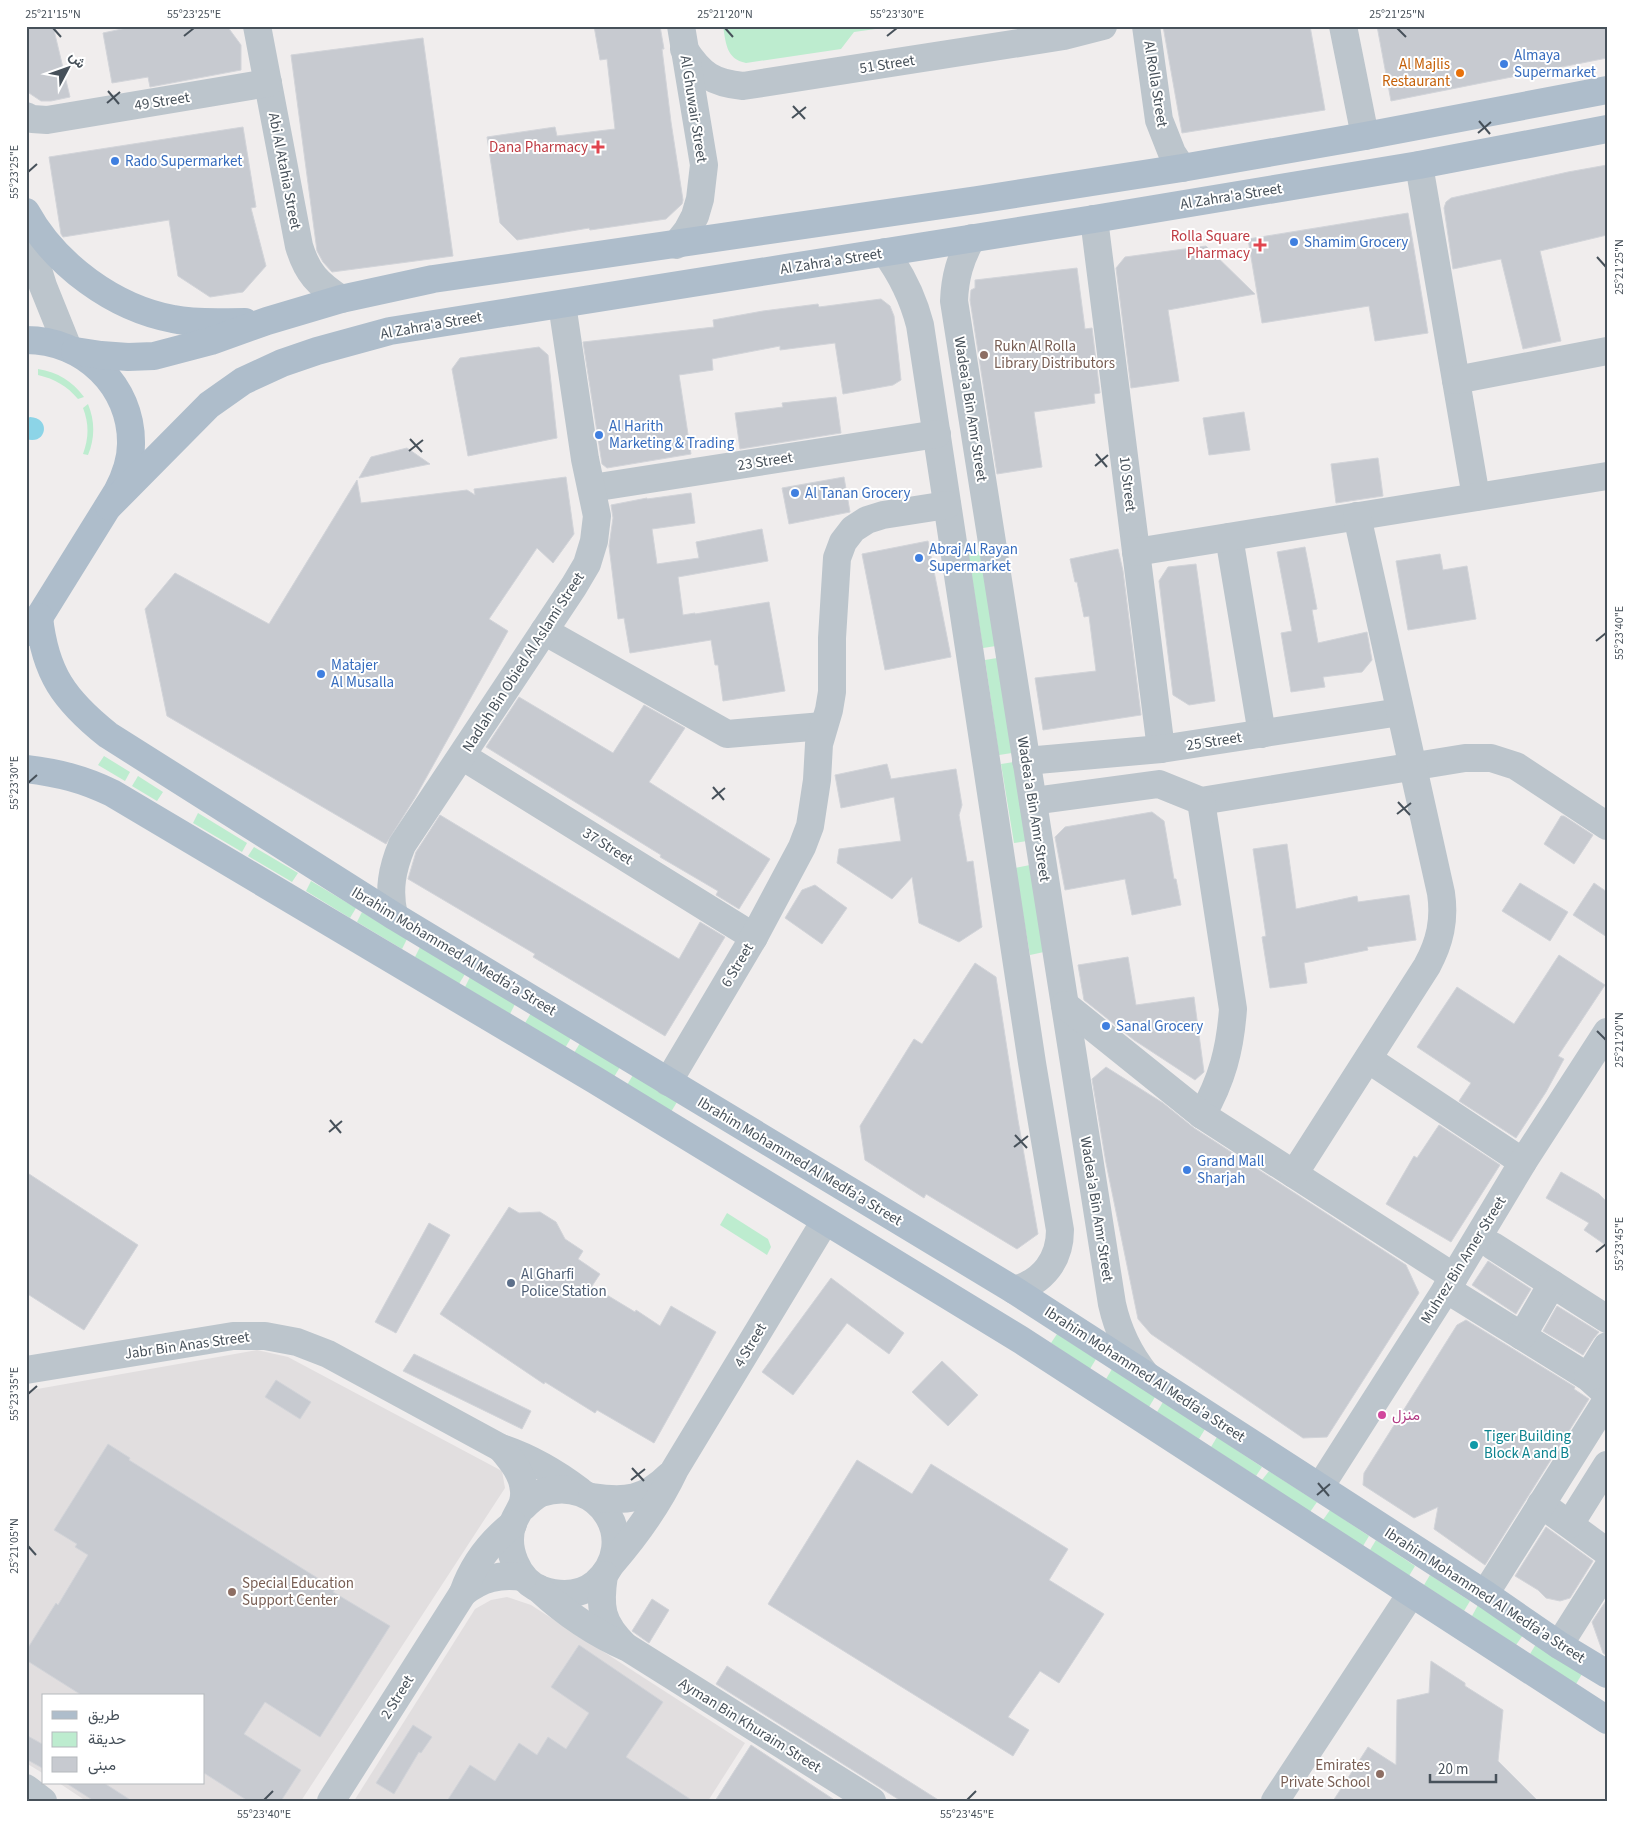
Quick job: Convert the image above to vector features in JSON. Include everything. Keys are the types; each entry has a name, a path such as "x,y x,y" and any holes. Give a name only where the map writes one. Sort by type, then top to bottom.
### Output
{"main road":[{"path":"26,340 52,342 72,349 110,356 154,356 211,341 341,299 433,279 676,245 1182,168 1365,136 1607,90"},
{"name":"Al Zahra'a Street","path":"109,506 209,406 237,384 262,371 317,351 390,331 1094,219 1419,165 1607,129"},
{"path":"876,254 867,243 876,232 943,217 961,210 977,200"},
{"path":"26,212 41,234 68,264 102,290 126,303 158,315 187,321 267,322"},
{"path":"33,627 109,506 124,478 129,462 131,446 130,429 121,397 107,376 90,359 72,349"},
{"name":"Ibrahim Mohammed Al Medfa'a Street","path":"33,627 52,671 74,705 90,721 127,747 394,916 1014,1290 1485,1594 1559,1645 1607,1674"},
{"path":"26,769 59,773 77,778 112,793 379,950 1021,1340 1607,1720"},
{"path":"688,1138 686,1128 694,1120 699,1120 788,1170 803,1174 820,1174"}],"street":[{"name":"Abi Al Atahia Street","path":"257,26 299,246 304,262 313,277 325,289 341,299"},
{"name":"51 Street","path":"683,38 695,66 708,77 725,84 743,86 1064,36 1103,26"},
{"name":"Al Rolla Street","path":"1146,26 1159,120 1172,153 1182,168"},
{"path":"1343,26 1365,136"},
{"name":"Al Ghuwair Street","path":"676,245 687,231 695,216 700,199 703,174 701,148 683,38"},
{"name":"49 Street","path":"26,116 32,119 47,120 268,83"},
{"path":"1419,165 1476,497"},
{"name":"10 Street","path":"1094,219 1161,749"},
{"path":"26,231 43,286 72,349"},
{"name":"Wadea'a Bin Amr Street","path":"972,238 963,253 957,269 954,301 1114,1316 1127,1347 1146,1375"},
{"path":"876,254 903,279 920,325 1032,1063 1059,1225 1060,1240 1049,1269 1034,1282 1014,1290"},
{"name":"Nadlah Bin Obied Al Aslami Street","path":"394,916 390,888 396,859 402,845 587,564 594,541 597,516 586,459 562,304"},
{"path":"1456,380 1607,351"},
{"path":"928,378 940,378 950,386 963,454 973,482 987,508"},
{"name":"23 Street","path":"592,488 937,434"},
{"path":"1136,552 1607,476"},
{"name":"6 Street","path":"668,1082 754,937 802,847 810,826 819,744 832,692 832,638 837,558 843,542 853,529 866,520 883,515 948,505"},
{"path":"1294,1174 1427,966 1439,942 1444,909 1442,893 1357,516"},
{"path":"1229,537 1262,734"},
{"path":"544,631 727,734 823,726"},
{"name":"25 Street","path":"1026,761 1161,749 1400,712"},
{"name":"37 Street","path":"462,756 754,937"},
{"path":"1033,801 1159,784 1201,801 1478,757 1504,761 1527,773 1607,826"},
{"path":"1201,801 1233,1010 1231,1039 1224,1067 1214,1094 1202,1116"},
{"path":"1065,1005 1202,1116 1294,1174 1450,1283 1522,1336 1597,1385 1607,1346"},
{"name":"Muhrez Bin Amer Street","path":"1320,1487 1450,1283 1523,1162 1604,1044"},
{"path":"1368,1059 1523,1162"},
{"path":"1032,1063 1039,1069 1049,1086 1061,1136 1073,1142 1080,1141 1085,1137"},
{"name":"4 Street","path":"608,1569 649,1518 675,1469 825,1221"},
{"path":"1492,1246 1607,1319"},
{"path":"1522,1336 1552,1284"},
{"name":"Jabr Bin Anas Street","path":"26,1370 233,1336 265,1336 297,1342 328,1354 501,1448 543,1466 586,1494"},
{"path":"1485,1594 1607,1400"},
{"name":"Jabr Bin Anas Street","path":"501,1448 513,1462 521,1476 524,1491 518,1515"},
{"path":"1570,1524 1607,1465"},
{"name":"4 Street","path":"586,1494 616,1500 638,1496 659,1486 675,1469"},
{"path":"560,1489 586,1494 606,1510 614,1527 616,1545 608,1569 590,1588 573,1594 555,1594 530,1582 514,1560 510,1542 518,1515 539,1494 560,1489"},
{"path":"1541,1504 1607,1552"},
{"name":"2 Street","path":"331,1801 463,1593 468,1577 482,1554 518,1515"},
{"name":"Ayman Bin Khuraim Street","path":"608,1569 601,1596 604,1616 613,1634 628,1648"},
{"path":"1559,1645 1607,1569"},
{"name":"2 Street","path":"463,1593 484,1579 496,1576 530,1582"},
{"name":"Ayman Bin Khuraim Street","path":"530,1582 580,1623 603,1637 628,1648 872,1801"},
{"path":"1275,1801 1411,1594"},
{"path":"26,1788 43,1801"}],"shaded area":[{"name":"Special Education Support Center","path":"257,1350 288,1357 502,1471 505,1488 301,1801 86,1801 60,1784 205,1784 205,1694 42,1694 42,1773 26,1763 26,1391"},
{"path":"507,1597 531,1605 745,1743 708,1801 354,1801 475,1609 491,1600"}],"green space":[{"path":"723,26 897,26 854,32 841,49 746,63 734,58 731,54 726,44"},
{"path":"38,369 52,372 64,378 75,386 84,397 78,399 70,390 60,384 38,375"},
{"path":"88,404 93,430 88,455 83,454 88,431 83,408"},
{"path":"981,551 996,646 983,648 968,553"},
{"path":"997,658 1012,753 999,755 985,660"},
{"path":"104,756 130,772 125,781 98,765"},
{"path":"1014,762 1027,841 1014,843 1001,764"},
{"path":"138,776 163,792 157,801 132,786"},
{"path":"198,813 247,843 242,852 193,823"},
{"path":"254,847 298,873 292,882 248,856"},
{"path":"1030,865 1044,952 1030,955 1015,868"},
{"path":"311,881 356,908 350,918 306,891"},
{"path":"362,912 407,939 402,949 357,922"},
{"path":"420,947 465,974 459,984 415,957"},
{"path":"470,977 515,1004 510,1014 465,987"},
{"path":"531,1013 571,1038 565,1048 525,1023"},
{"path":"580,1043 620,1067 614,1077 574,1053"},
{"path":"633,1075 677,1102 671,1112 627,1085"},
{"path":"727,1213 768,1239 771,1247 767,1255 720,1225"},
{"path":"1057,1334 1096,1359 1090,1369 1051,1343"},
{"path":"1112,1369 1155,1397 1149,1407 1106,1379"},
{"path":"1163,1402 1205,1429 1199,1439 1157,1412"},
{"path":"1217,1437 1262,1467 1256,1476 1211,1447"},
{"path":"1269,1471 1317,1502 1310,1512 1262,1480"},
{"path":"1330,1510 1369,1536 1363,1546 1323,1520"},
{"path":"1376,1540 1415,1566 1409,1576 1370,1550"},
{"path":"1430,1575 1470,1601 1464,1611 1424,1585"},
{"path":"1478,1605 1523,1635 1516,1645 1472,1616"},
{"path":"1536,1644 1582,1674 1576,1684 1530,1654"}],"water":[{"path":"30,417 37,419 44,426 44,431 38,439 26,439 26,419"}],"building":[{"path":"26,26 53,26 70,97 41,101 29,93 26,82"},
{"path":"136,26 227,26 241,45 241,70 150,87 148,77 112,83 103,33"},
{"path":"594,26 660,26 682,204 666,219 590,230 589,228 517,240 500,223 487,137 555,127 557,136 615,129 607,59 600,60"},
{"path":"1163,26 1310,26 1325,110 1182,133"},
{"path":"1377,26 1605,26 1607,58 1391,101"},
{"path":"423,38 453,256 332,272 323,262 317,251 291,55"},
{"path":"243,127 256,207 251,208 266,266 243,292 210,297 178,276 169,220 63,237 61,234 49,157"},
{"path":"1607,165 1607,235 1540,251 1561,341 1523,349 1501,259 1453,269 1444,208 1446,202 1451,198"},
{"path":"1408,213 1428,333 1375,341 1369,306 1262,323 1248,239"},
{"path":"1206,246 1255,294 1168,310 1179,381 1131,388 1116,268 1125,257"},
{"path":"1077,268 1085,329 1092,328 1100,393 1094,394 1095,403 1034,412 1042,467 997,474 970,300 971,290 975,288 975,280"},
{"path":"881,299 890,306 894,316 901,380 893,385 843,394 835,343 780,350 780,346 712,359 713,370 679,375 691,454 607,468 602,464 583,342 714,327 713,320 763,311 818,304 819,307"},
{"path":"539,347 548,355 557,438 468,456 452,369 460,358"},
{"path":"836,397 841,433 740,449 735,413 783,407 782,403"},
{"path":"1244,412 1250,450 1209,455 1203,418"},
{"path":"407,448 430,464 359,478 371,457"},
{"path":"1378,458 1383,496 1336,503 1331,464"},
{"name":"Matajer Al Musalla","path":"566,477 574,534 553,563 537,548 489,619 508,631 416,796 386,844 167,716 145,609 175,573 269,624 357,480 361,503 467,490 475,495 474,489"},
{"path":"844,477 850,512 789,524 782,488"},
{"path":"691,493 695,523 652,529 657,564 699,558 696,542 762,529 768,561 678,577 683,615 769,602 785,691 723,701 718,665 715,665 711,640 630,653 624,618 618,619 609,546 613,518 611,505 647,498"},
{"path":"928,541 951,657 885,670 862,554"},
{"path":"1305,547 1317,609 1312,610 1318,643 1367,632 1372,660 1362,672 1323,677 1325,687 1291,692 1281,633 1292,631 1277,552"},
{"path":"1118,549 1123,571 1141,715 1043,730 1035,678 1096,671 1089,616 1084,617 1070,559"},
{"path":"1440,554 1443,570 1467,566 1476,619 1408,630 1396,561"},
{"path":"1196,564 1215,701 1189,705 1173,695 1159,581 1168,567"},
{"path":"519,697 613,753 644,705 685,728 649,782 770,859 739,909 716,895 718,891 660,857 661,855 486,747"},
{"path":"887,764 891,779 956,769 962,805 959,815 967,862 973,861 982,927 959,942 919,923 912,877 892,899 837,863 839,849 901,841 894,797 841,808 835,775"},
{"path":"1152,812 1164,821 1174,879 1176,879 1181,905 1132,915 1125,879 1065,890 1055,837 1065,827"},
{"path":"440,815 679,959 700,922 725,937 665,1036 533,957 535,954 408,879 416,852"},
{"path":"1561,816 1564,816 1593,835 1574,864 1544,844"},
{"path":"1287,844 1296,909 1357,896 1358,902 1409,895 1416,940 1367,947 1368,950 1304,963 1307,983 1270,988 1262,937 1266,936 1253,849"},
{"path":"1520,883 1568,912 1550,941 1502,911"},
{"path":"1594,883 1607,892 1607,937 1573,915"},
{"path":"815,885 847,908 822,944 785,918 802,890"},
{"path":"1559,955 1605,985 1558,1056 1564,1059 1546,1092 1516,1138 1459,1101 1471,1083 1417,1047 1457,987 1514,1024"},
{"path":"1128,957 1136,1005 1194,997 1204,1072 1195,1080 1134,1040 1084,1000 1078,965"},
{"path":"975,963 996,977 1038,1234 1017,1249 926,1194 924,1198 865,1160 860,1126 914,1039 922,1044"},
{"name":"Grand Mall Sharjah","path":"1106,1067 1163,1103 1194,1128 1406,1265 1419,1293 1327,1437 1303,1438 1151,1334 1138,1319 1106,1163 1092,1079"},
{"path":"1439,1125 1500,1165 1451,1242 1386,1204 1414,1156 1417,1158"},
{"path":"26,1172 138,1245 84,1330 26,1293"},
{"path":"1561,1172 1599,1194 1605,1200 1607,1198 1607,1246 1584,1230 1589,1223 1546,1198"},
{"path":"509,1207 519,1213 540,1212 556,1222 565,1239 583,1251 578,1259 600,1274 592,1286 635,1312 636,1310 660,1326 671,1306 716,1332 654,1443 597,1410 595,1413 545,1382 544,1384 440,1314"},
{"path":"429,1223 450,1235 396,1333 375,1322"},
{"path":"1488,1261 1531,1289 1516,1314 1472,1285"},
{"path":"831,1278 904,1333 889,1354 847,1323 793,1395 762,1372"},
{"path":"1557,1306 1599,1332 1583,1355 1543,1331"},
{"name":"Tiger Building Block A and B","path":"1466,1320 1575,1387 1574,1389 1589,1399 1485,1565 1434,1529 1438,1507 1414,1518 1363,1485 1364,1473 1457,1325"},
{"path":"414,1354 531,1411 522,1429 403,1371"},
{"path":"942,1361 978,1395 948,1426 912,1392"},
{"path":"276,1380 311,1402 300,1419 265,1397"},
{"path":"108,1444 130,1458 129,1460 335,1589 333,1592 390,1626 320,1737 265,1702 244,1734 301,1770 281,1801 248,1801 205,1774 205,1694 80,1694 26,1660 26,1651 56,1603 58,1605 88,1555 75,1547 77,1544 54,1530"},
{"path":"857,1460 912,1494 931,1464 1068,1549 1049,1580 1104,1614 1059,1683 1040,1671 1008,1717 1029,1730 1013,1756 768,1604"},
{"path":"1546,1527 1593,1561 1570,1598 1560,1601 1546,1598 1538,1590 1515,1576"},
{"path":"652,1599 669,1610 649,1643 632,1631"},
{"path":"1607,1599 1607,1656 1603,1653 1592,1622"},
{"path":"579,1645 663,1702 626,1757 693,1801 447,1801 470,1765 495,1781 519,1743 537,1755 548,1737 566,1749 589,1713 551,1687"},
{"path":"1431,1661 1465,1683 1465,1686 1503,1710 1498,1761 1538,1801 1333,1801 1368,1747 1396,1765 1397,1700 1429,1693"},
{"path":"727,1666 940,1801 901,1801 716,1684"},
{"path":"413,1725 432,1737 421,1753 419,1752 394,1794 376,1783"},
{"path":"26,1735 42,1744 42,1768 26,1759"},
{"path":"751,1745 836,1801 715,1801"},
{"path":"68,1784 106,1784 132,1801 94,1801"}],"place":[{"name":"Almaya Supermarket","path":"1504,64"},
{"name":"Al Majlis Restaurant","path":"1460,73"},
{"name":"Dana Pharmacy","path":"598,147"},
{"name":"Rado Supermarket","path":"115,161"},
{"name":"Shamim Grocery","path":"1294,242"},
{"name":"Rolla Square Pharmacy","path":"1260,245"},
{"name":"Rukn Al Rolla Library Distributors","path":"984,355"},
{"name":"Al Harith Marketing & Trading","path":"599,435"},
{"name":"Al Tanan Grocery","path":"795,493"},
{"name":"Abraj Al Rayan Supermarket","path":"919,558"},
{"name":"Matajer Al Musalla","path":"321,674"},
{"name":"Sanal Grocery","path":"1106,1026"},
{"name":"Grand Mall Sharjah","path":"1187,1170"},
{"name":"Al Gharfi Police Station","path":"511,1283"},
{"name":"منزل","path":"1382,1415"},
{"name":"Tiger Building Block A and B","path":"1474,1445"},
{"name":"Special Education Support Center","path":"232,1592"},
{"name":"Emirates Private School","path":"1380,1774"}]}
